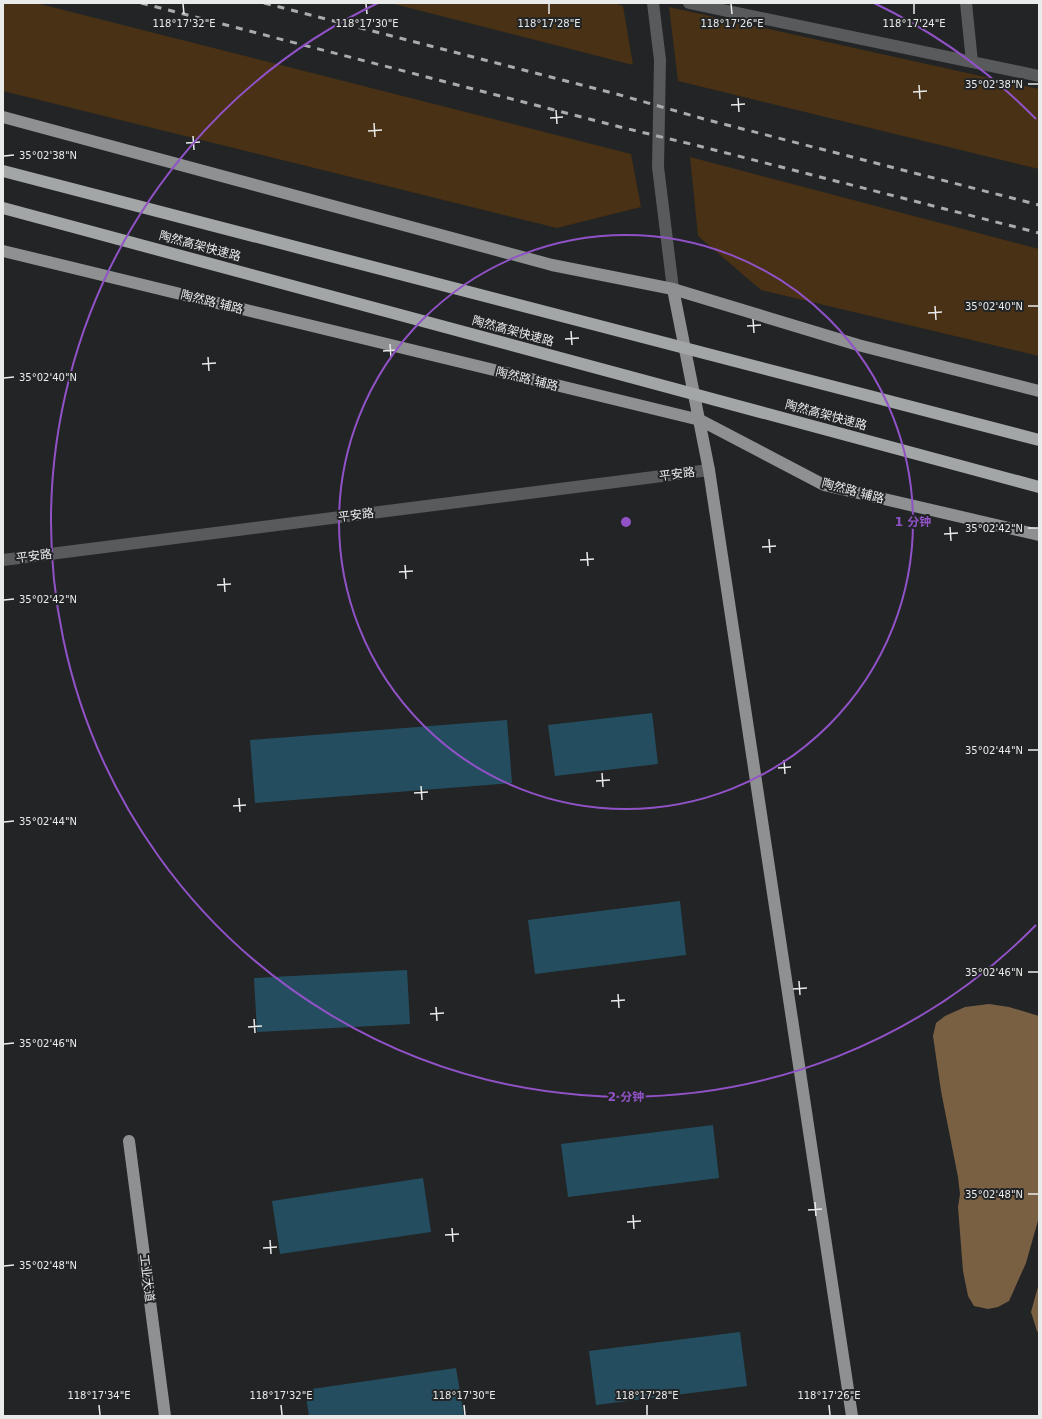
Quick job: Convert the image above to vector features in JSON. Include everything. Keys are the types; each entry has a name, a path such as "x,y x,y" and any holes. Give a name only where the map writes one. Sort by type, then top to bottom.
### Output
{"highway":[{"name":"陶然高架快速路","path":"3,171 1039,440"},
{"name":"陶然高架快速路","path":"3,208 1039,487"}],"main road":[{"path":"3,117 552,265 673,289 858,345 1039,391"},
{"name":"陶然路 辅路","path":"3,251 700,420 824,485 1039,535"},
{"path":"673,289 709,470 852,1416"},
{"name":"工业大道","path":"129,1141 165,1416"}],"street":[{"path":"653,3 660,60 658,167 673,289"},
{"path":"689,3 1039,76"},
{"path":"966,3 972,62"},
{"name":"平安路","path":"3,560 709,470"}],"shaded area":[{"path":"3,3 36,3 631,154 641,207 557,228 3,91"},
{"path":"390,3 614,3 623,6 633,65"},
{"path":"669,7 1039,89 1039,169 678,81"},
{"path":"690,157 1039,249 1039,356 761,290 698,236"},
{"path":"989,1004 1009,1007 1039,1016 1039,1217 1026,1263 1009,1301 998,1307 988,1309 974,1306 968,1296 963,1271 958,1207 960,1194 958,1177 941,1091 933,1036 936,1023 945,1016 965,1007"},
{"path":"1039,1283 1039,1334 1031,1312"}],"building":[{"path":"652,713 658,764 555,776 548,725"},
{"path":"507,720 512,783 255,803 250,740"},
{"path":"680,901 686,955 535,974 528,920"},
{"path":"407,970 410,1024 257,1032 254,978"},
{"path":"713,1125 719,1178 568,1197 561,1144"},
{"path":"423,1178 431,1232 280,1254 272,1201"},
{"path":"740,1332 747,1386 596,1405 589,1351"},
{"path":"456,1368 464,1416 309,1416 305,1390"}],"railway":[{"path":"141,3 620,127 1039,233"},
{"path":"264,3 620,95 704,119 1039,205"}]}
